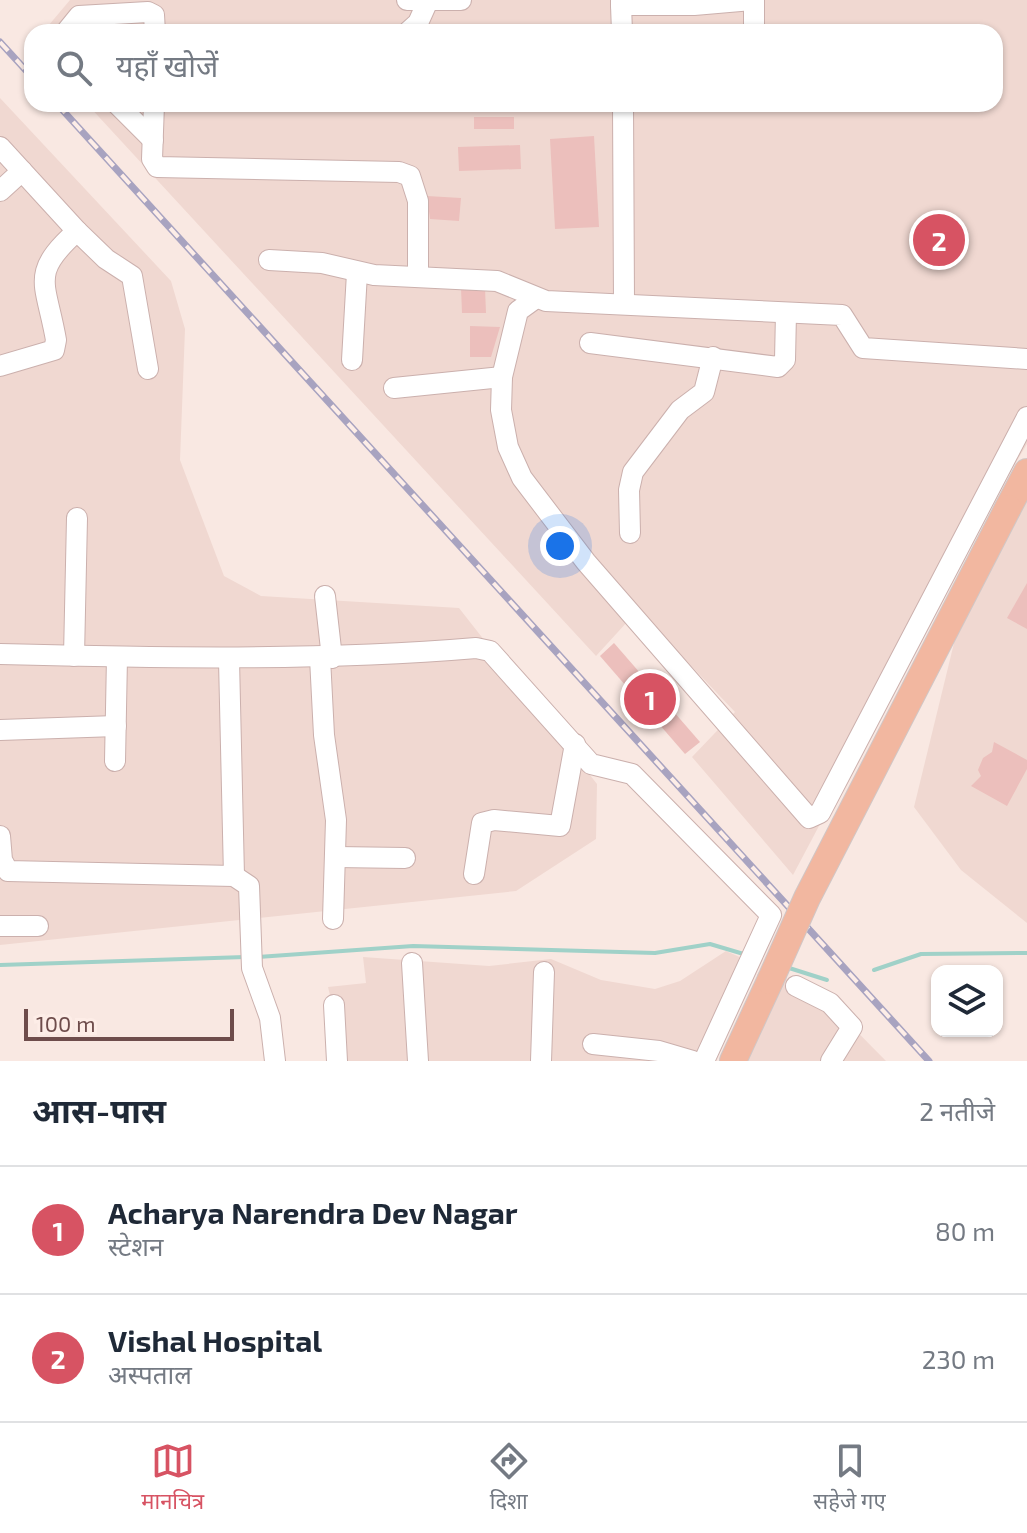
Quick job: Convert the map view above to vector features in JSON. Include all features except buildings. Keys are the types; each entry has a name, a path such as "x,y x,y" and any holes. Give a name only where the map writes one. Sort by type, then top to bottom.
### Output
{"main road":[{"path":"733,1061 807,898 1027,472"}],"street":[{"path":"417,24 417,1 461,0"},
{"path":"622,24 621,3 694,5 753,0 754,24"},
{"path":"72,16 148,12 154,15 155,24"},
{"path":"125,112 153,140"},
{"path":"154,112 152,159 157,167 399,172 410,176 418,201 418,277"},
{"path":"623,112 624,302"},
{"path":"0,147 77,231 106,259 132,276 148,369"},
{"path":"0,191 22,171"},
{"path":"0,366 54,350 56,340 44,272 51,254 77,231"},
{"path":"269,260 322,263 357,273 506,282 536,298 842,315 863,348 1027,359"},
{"path":"352,360 357,273"},
{"path":"536,298 518,311 502,377 505,433 522,478 586,562 809,818 820,813 1027,417"},
{"path":"590,343 783,365 786,313"},
{"path":"630,533 629,490 633,472 680,410 704,392 713,357"},
{"path":"394,388 502,377"},
{"path":"74,656 77,518"},
{"path":"325,596 324,735 336,820 333,919"},
{"path":"0,654 229,660 326,658 476,648 490,651 591,764 632,774 771,915 704,1061"},
{"path":"115,761 117,657"},
{"path":"229,660 234,876"},
{"path":"0,730 116,726"},
{"path":"474,874 482,823 494,820 560,826 575,744"},
{"path":"0,836 2,860 8,871 234,876 249,886 252,968 270,1018 275,1061"},
{"path":"336,857 405,858"},
{"path":"0,926 38,926"},
{"path":"412,963 418,1061"},
{"path":"541,1061 544,972"},
{"path":"796,986 830,1003 850,1021 849,1036 831,1061"},
{"path":"334,1005 337,1061"},
{"path":"593,1044 659,1051 693,1061"}],"shaded area":[{"path":"70,0 1027,0 1027,444 980,522 793,875 692,757 735,712 638,610 596,656 94,112 1003,112 1003,24 50,24"},
{"path":"0,98 171,281 185,329 180,460 224,576 261,596 459,608 597,784 596,839 516,891 0,945"},
{"path":"1027,493 1027,923 961,870 914,807 955,639"},
{"path":"726,951 753,963 711,1061 346,1061 328,987 366,983 363,957 489,966 551,959 601,980 655,989 680,981"},
{"path":"777,974 819,993 886,1061 736,1061"}],"waterway":[{"path":"258,957 413,946 655,953 710,944 747,955"},
{"path":"874,970 921,954 1027,953"},
{"path":"0,965 245,957"},
{"path":"786,967 827,980"}],"railway":[{"path":"0,42 24,68"},
{"path":"64,112 929,1061"}],"place":[{"name":"Vishal Hospital","path":"939,240"},
{"name":"Acharya Narendra Dev Nagar","path":"650,699"}]}
